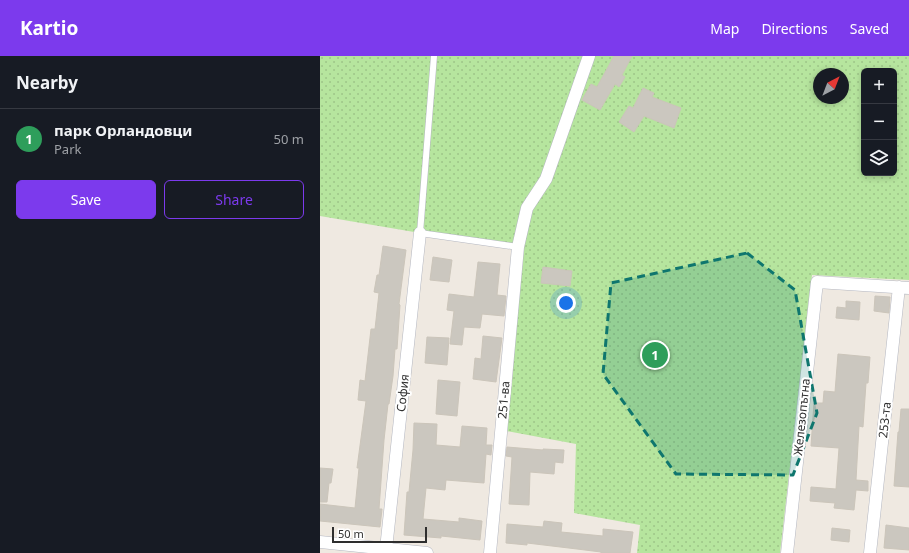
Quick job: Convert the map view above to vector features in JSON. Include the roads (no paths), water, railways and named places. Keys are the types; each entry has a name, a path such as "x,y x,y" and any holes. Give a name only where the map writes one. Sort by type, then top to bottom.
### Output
{"street":[{"name":"251-ва","path":"490,553 518,247 527,208 546,179 589,56"},
{"name":"София","path":"386,551 420,233"},
{"name":"Железопътна","path":"787,553 817,282 904,288"},
{"name":"253-та","path":"870,553 904,288"},
{"path":"320,542 386,551 427,553"}],"lane":[{"path":"434,56 420,233 518,247"}],"place":[{"name":"парк Орландовци","path":"655,355"}]}
